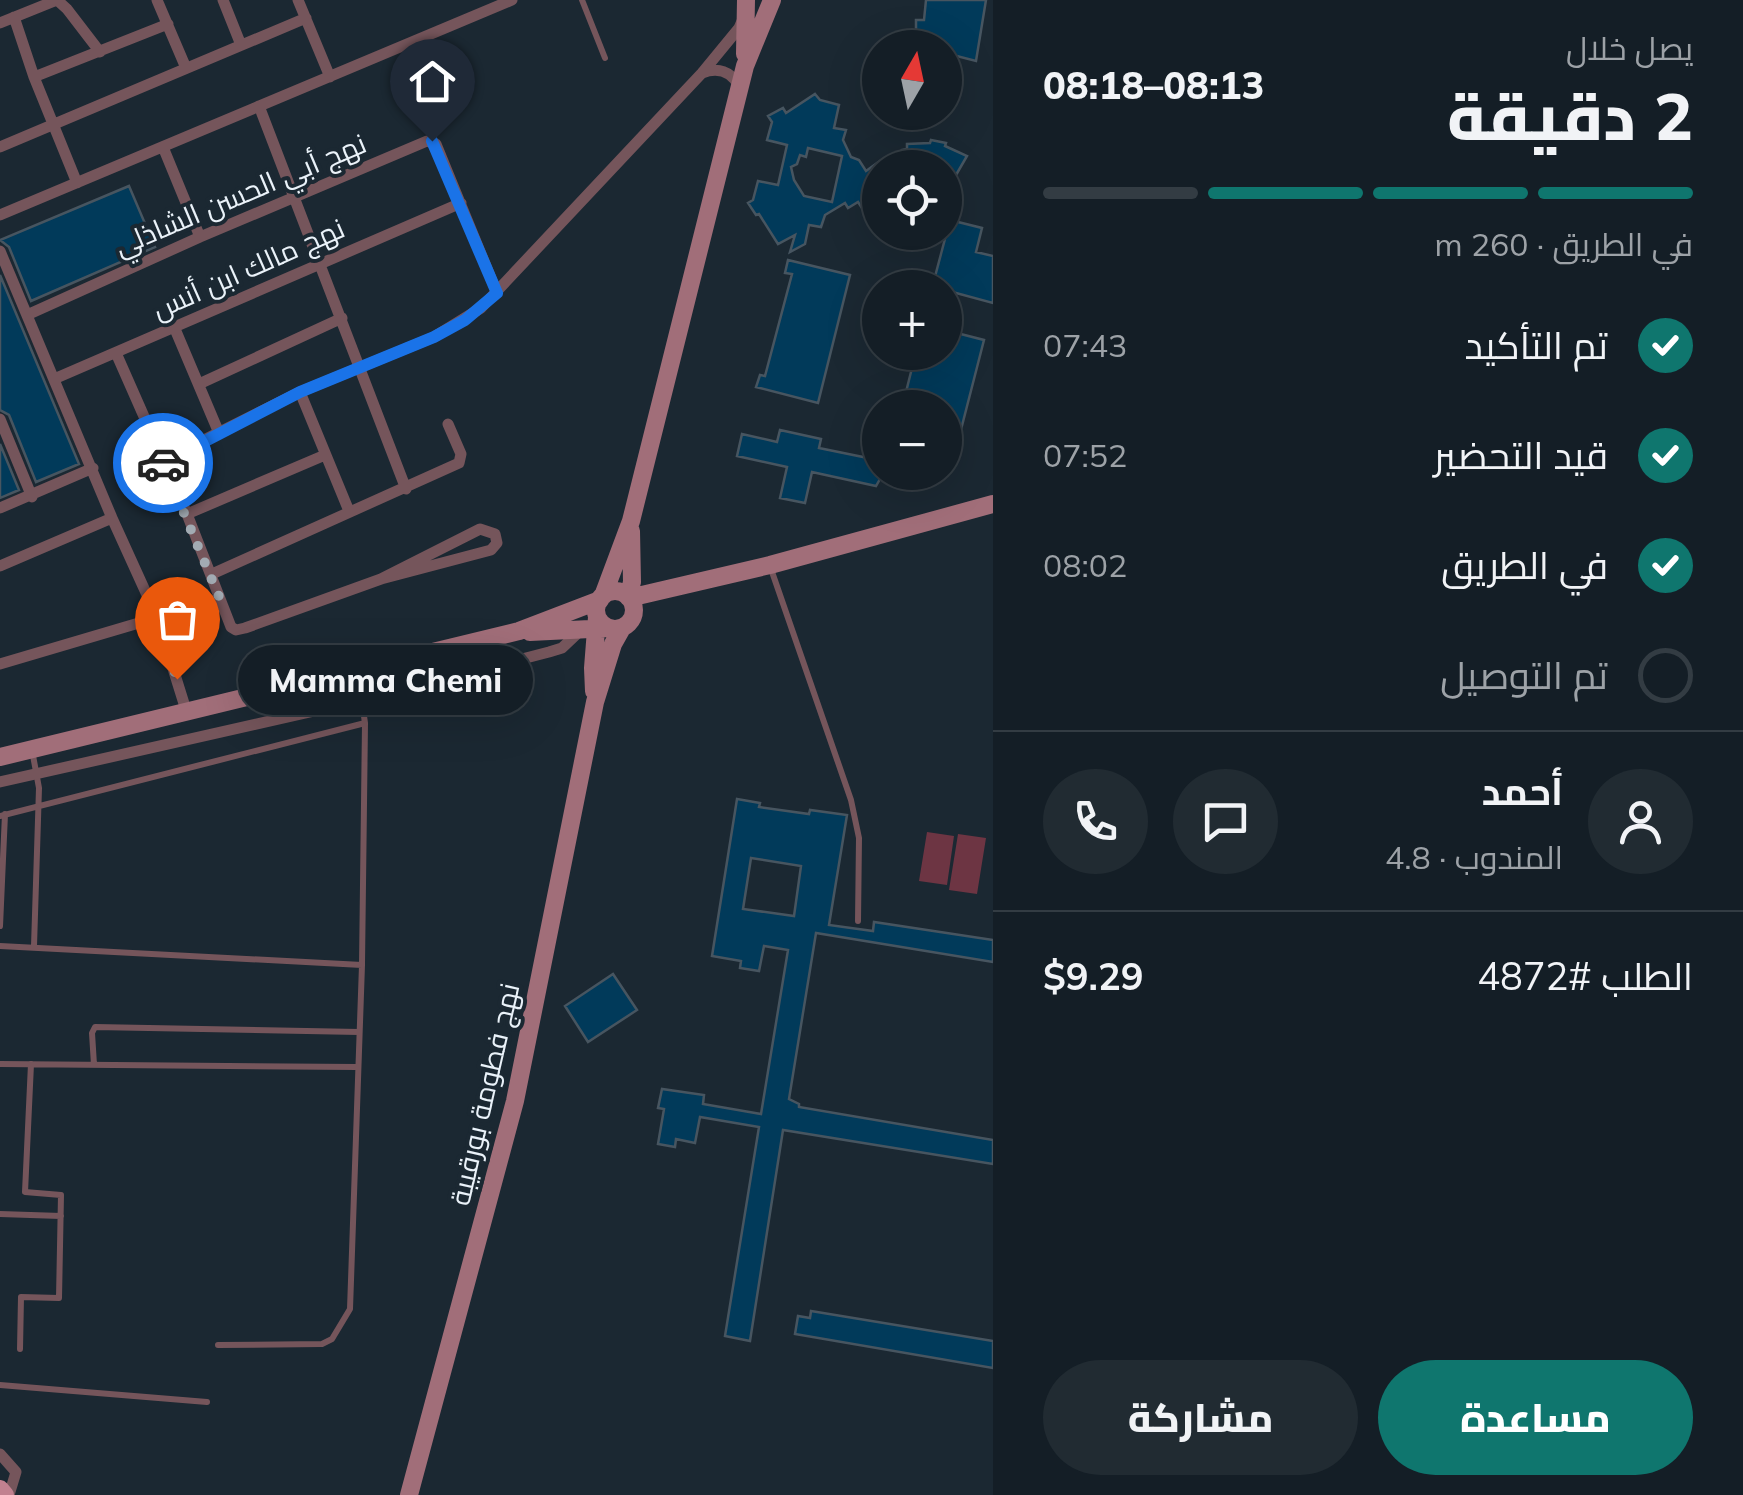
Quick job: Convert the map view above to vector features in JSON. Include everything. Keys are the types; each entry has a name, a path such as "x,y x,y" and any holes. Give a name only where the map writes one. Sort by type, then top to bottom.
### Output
{"main road":[{"path":"745,66 772,0"},
{"path":"745,66 746,6"},
{"name":"نهج فطومة بورقيبة","path":"409,1495 515,1101 595,702 613,644 610,614 632,582 631,520 745,66"},
{"path":"0,757 357,668 610,614 683,586 993,504"},
{"path":"520,631 610,614"},
{"path":"0,1489 7,1495"}],"street":[{"path":"0,23 39,2 57,0 100,52"},
{"path":"157,0 186,68"},
{"path":"223,0 241,45"},
{"path":"298,0 330,77"},
{"path":"0,215 330,77 492,4 512,0"},
{"path":"162,461 300,392 434,337 465,320 497,293 702,73 740,28 746,6"},
{"path":"14,17 78,183"},
{"path":"0,147 306,18"},
{"path":"34,76 168,24"},
{"path":"702,73 712,69 728,72 740,87"},
{"path":"258,106 406,489"},
{"name":"نهج أبي الحسن الشاذلي","path":"27,315 427,140 436,144 497,293"},
{"path":"163,147 200,237"},
{"name":"نهج مالك ابن أنس","path":"54,379 461,203"},
{"path":"0,251 157,618 186,710"},
{"path":"198,384 342,318"},
{"path":"175,329 219,433"},
{"path":"116,353 187,514 231,628 236,630 381,579 491,550 497,542 495,534 480,529 381,579"},
{"path":"300,392 350,511"},
{"path":"0,419 32,496"},
{"path":"212,574 406,489 462,460 448,424"},
{"path":"187,514 325,455"},
{"path":"0,508 93,468"},
{"path":"0,566 112,518"},
{"path":"0,664 220,599"},
{"path":"0,782 363,700 549,652 562,648 610,614"},
{"path":"0,1454 16,1472 7,1495"}],"lane":[{"path":"582,0 605,58"},
{"path":"770,565 851,800 859,838 858,921"},
{"path":"218,1346 322,1344 332,1339 350,1309 362,966 365,723 357,668"},
{"path":"0,926 3,815 365,723"},
{"path":"32,749 38,772 39,807 34,946"},
{"path":"0,946 362,966"},
{"path":"94,1065 92,1033 96,1027 360,1032"},
{"path":"0,1064 357,1068"},
{"path":"20,1350 21,1297 59,1298 61,1195 25,1192 32,1064"},
{"path":"0,1214 61,1216"},
{"path":"0,1386 206,1402"}],"shaded area":[{"path":"927,832 954,836 947,885 919,881"},
{"path":"958,834 986,838 977,894 949,890"}],"building":[{"path":"926,0 986,0 976,61 962,57 962,30 916,30 916,20 924,20"},
{"path":"815,94 820,100 839,105 834,128 846,130 843,140 851,157 862,165 862,208 858,202 848,208 845,203 825,215 821,227 809,225 805,244 790,252 795,235 778,244 748,203 753,200 758,181 778,185 787,145 767,140 772,122 768,116 783,108 786,113","holes":["808,148 842,156 832,202 804,196 794,180 791,167 800,155 806,157"]},
{"path":"946,143 954,150 902,150 907,149 907,144"},
{"path":"129,186 155,247 31,301 9,247 0,240"},
{"path":"962,223 982,228 976,252 993,256 993,303 962,295 962,270 937,270 942,250 962,250"},
{"path":"788,260 850,275 818,403 756,387 760,375 765,376 792,274 785,273"},
{"path":"0,275 79,464 36,482 9,415 0,410"},
{"path":"962,334 984,340 962,426 962,390 906,390 912,370 962,370"},
{"path":"780,430 821,439 819,448 862,457 862,483 812,472 805,503 780,498 787,467 737,456 742,434 777,442"},
{"path":"0,444 19,490 0,498"},
{"path":"737,799 760,803 759,807 847,815 829,925 873,931 874,922 993,940 993,962 816,933 789,1099 799,1107 993,1140 993,1164 783,1130 750,1341 725,1336 759,1127 700,1117 695,1143 676,1139 675,1147 658,1144 664,1109 658,1108 662,1089 704,1095 703,1104 761,1114 788,950 764,946 759,971 740,968 741,961 712,956","holes":["751,858 801,866 794,916 743,909"]},
{"path":"613,974 637,1010 588,1042 565,1006"},
{"path":"811,1311 993,1341 993,1368 795,1334 798,1316 810,1318"}],"way so far":[{"path":"163,463 220,599 157,618 177,679"}],"place":[{"name":"Mamma Chemi","path":"177,679"}],"route":[{"path":"163,463 300,392 434,337 465,320 497,293 432,141"}]}
